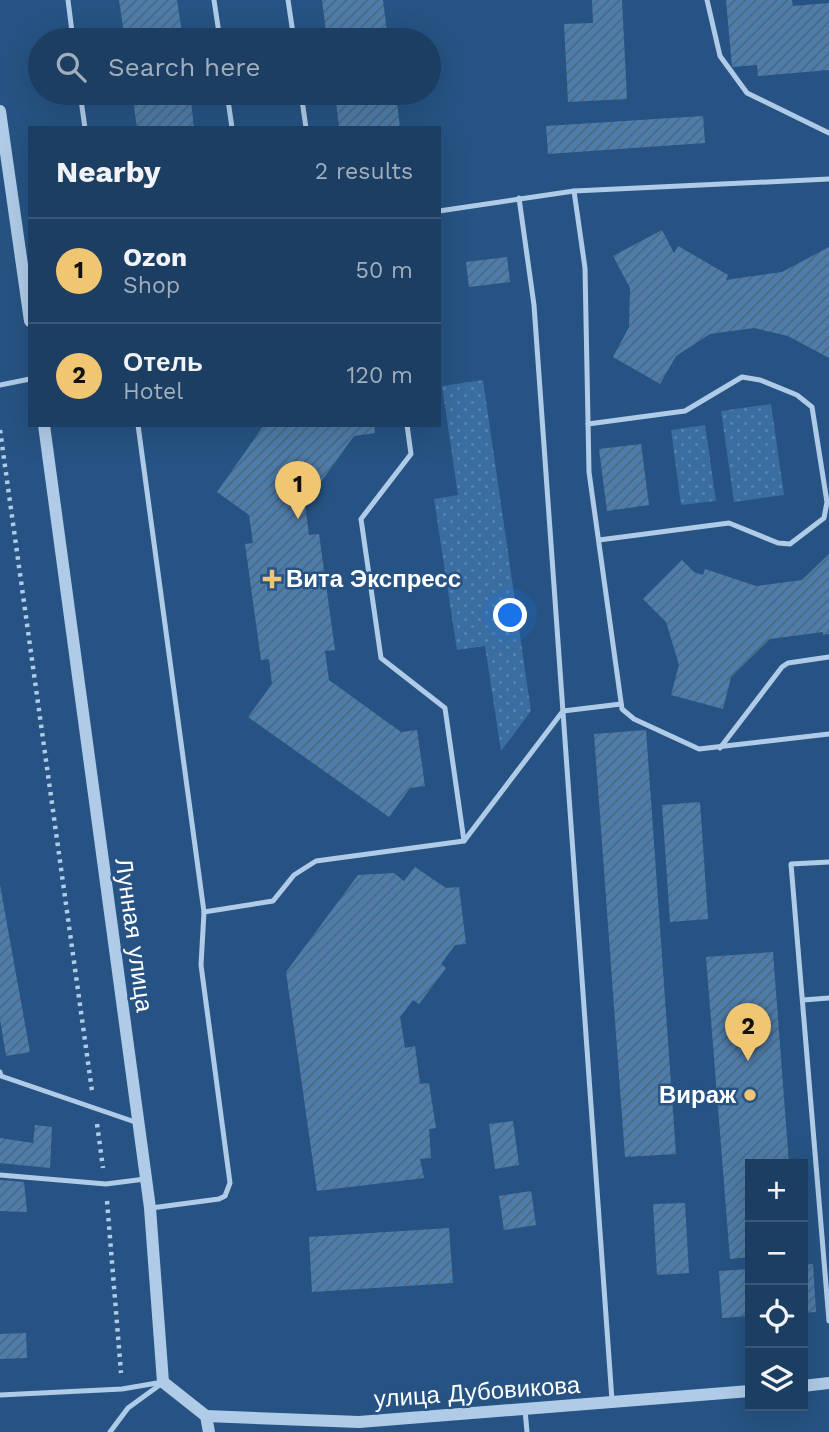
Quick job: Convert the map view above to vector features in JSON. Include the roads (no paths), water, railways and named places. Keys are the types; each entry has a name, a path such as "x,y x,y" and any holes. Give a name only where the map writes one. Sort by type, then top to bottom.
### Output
{"street":[{"path":"0,111 28,307"},
{"name":"Лунная улица","path":"44,427 150,1208 163,1382"},
{"path":"163,1382 206,1416 209,1432"},
{"path":"808,1385 829,1383"},
{"name":"улица Дубовикова","path":"206,1416 359,1427 525,1409 745,1391"}],"lane":[{"path":"68,0 72,28"},
{"path":"214,0 218,28"},
{"path":"288,0 292,28"},
{"path":"707,0 720,56 747,93 829,133"},
{"path":"82,105 85,126"},
{"path":"229,105 232,126"},
{"path":"303,105 306,126"},
{"path":"441,211 574,191 829,179"},
{"path":"574,191 585,268 589,472 621,704 627,715 699,749 829,733"},
{"path":"519,198 534,305 612,1403"},
{"path":"588,424 685,411 742,377 760,380 797,395 813,407 827,502 824,517 790,544 778,543 729,523 598,540"},
{"path":"0,385 28,379"},
{"path":"138,427 204,912 201,965 229,1190 219,1199 150,1208"},
{"path":"407,427 411,454 361,519 380,658 446,708 464,841"},
{"path":"720,748 782,667 788,663 829,657"},
{"path":"204,912 272,901 294,875 316,861 464,841 563,711 621,704"},
{"path":"829,862 791,864 829,1321"},
{"path":"803,1000 829,998"},
{"path":"0,1075 138,1123"},
{"path":"0,1175 106,1184 145,1179"},
{"path":"0,1395 122,1389 163,1382"},
{"path":"110,1432 128,1408 163,1382"},
{"path":"525,1409 527,1432"}],"place":[{"name":"Ozon","path":"298,519"},
{"name":"Вита Экспресс","path":"272,579"},
{"name":"Отель","path":"748,1061"},
{"name":"Вираж","path":"750,1095"}]}
